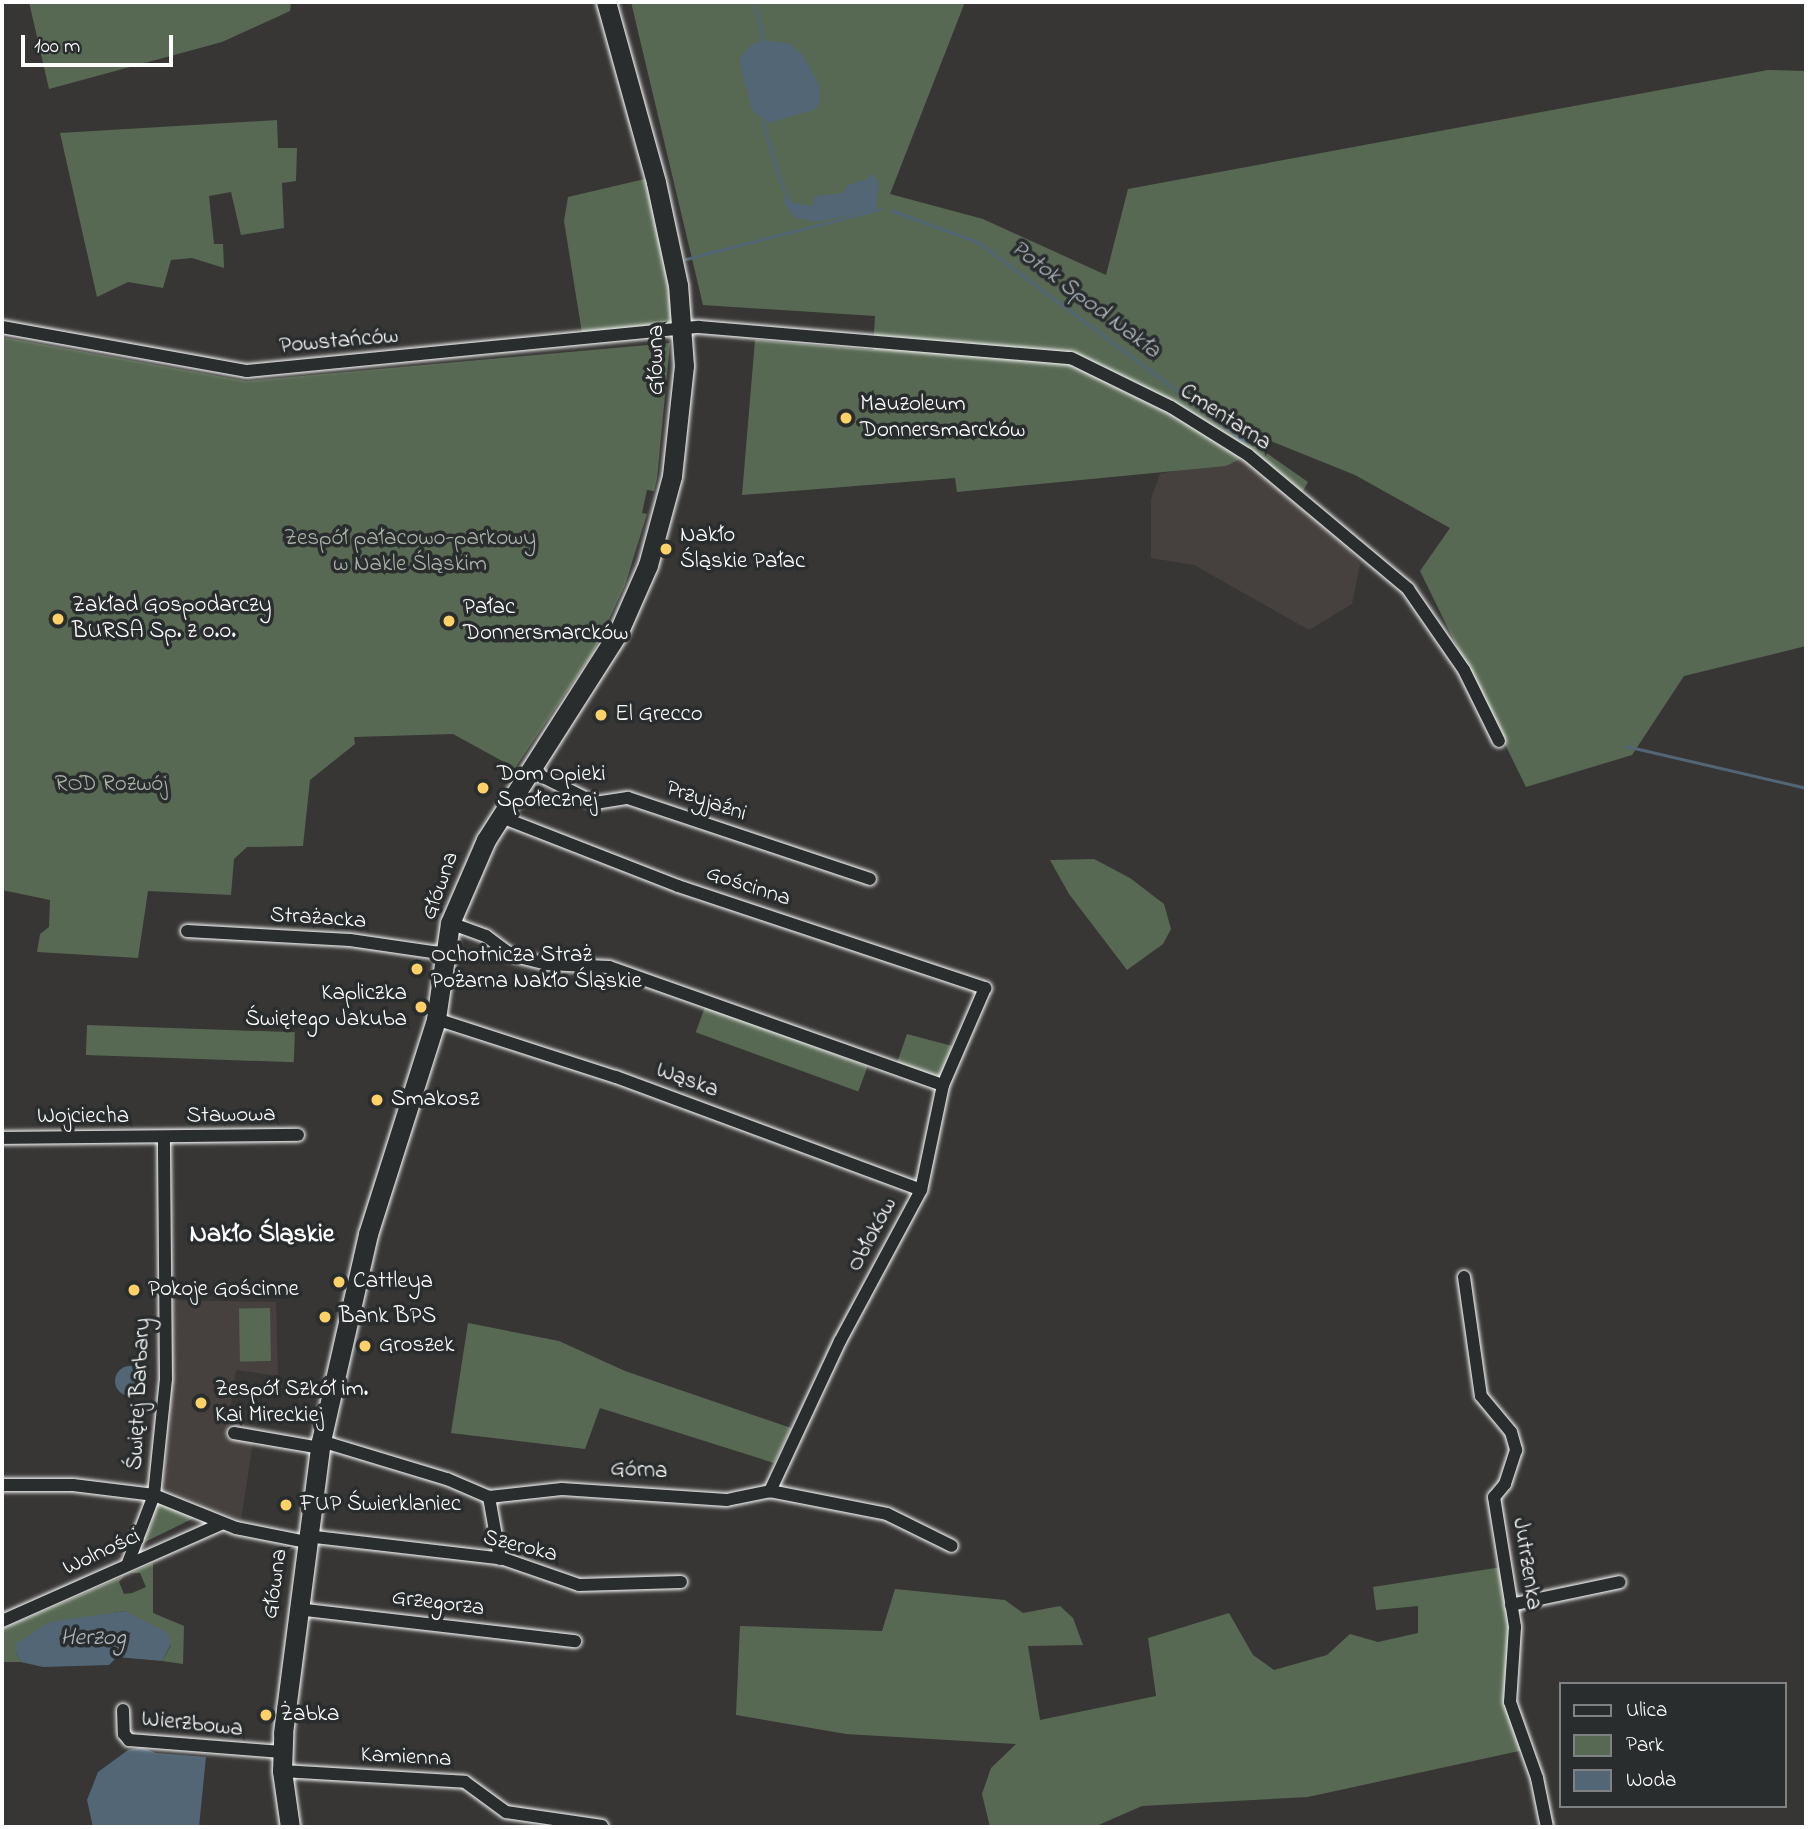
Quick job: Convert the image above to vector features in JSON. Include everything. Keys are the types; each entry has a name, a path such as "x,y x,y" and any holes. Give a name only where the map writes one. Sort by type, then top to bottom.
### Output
{"main road":[{"name":"Główna","path":"290,1827 282,1761 297,1609 321,1444 368,1234 436,1019 450,923 475,859 610,647 648,565 678,443 683,329 656,182 606,2"}],"street":[{"name":"Powstańców","path":"2,327 247,371 683,329"},
{"name":"Cmentarna","path":"683,329 1072,358 1106,373 1248,455 1408,589 1464,670 1499,741"},
{"name":"Przyjaźni","path":"531,771 596,803 628,797 870,879"},
{"name":"Gościnna","path":"500,817 678,886 985,988"},
{"path":"450,923 486,936 512,955 547,964 609,967 943,1085"},
{"name":"Strażacka","path":"187,931 350,940 446,954"},
{"name":"Obłoków","path":"770,1491 840,1341 921,1190 943,1085 985,988"},
{"name":"Wąska","path":"436,1019 616,1077 921,1190"},
{"name":"Stawowa","path":"164,1138 298,1135"},
{"name":"Wojciecha","path":"2,1138 164,1138"},
{"name":"Świętej Barbary","path":"128,1563 154,1494 166,1378 164,1138"},
{"name":"Jutrzenka","path":"1464,1277 1481,1396 1511,1433 1516,1450 1505,1484 1494,1497 1515,1627 1510,1702 1537,1778 1547,1827"},
{"name":"Górna","path":"234,1433 321,1444 447,1479 489,1497 562,1489 727,1500 770,1491 887,1514 953,1546"},
{"name":"Szeroka","path":"2,1485 73,1485 154,1494 221,1524 301,1541 307,1538 499,1559 579,1585 681,1582"},
{"path":"489,1497 499,1559"},
{"name":"Wolności","path":"2,1621 221,1524"},
{"path":"1511,1605 1620,1582"},
{"name":"Grzegorza","path":"297,1609 575,1641"},
{"name":"Wierzbowa","path":"123,1710 124,1734 130,1740 282,1761"},
{"name":"Kamienna","path":"282,1761 465,1782 506,1812 602,1826"}],"shaded area":[{"path":"1241,457 1346,545 1360,565 1352,604 1309,630 1194,565 1151,558 1151,499 1160,474"},
{"name":"Zespół Szkół im. Kai Mireckiej","path":"169,1300 276,1302 278,1376 236,1370 226,1438 253,1443 241,1520 162,1487 171,1427"}],"green space":[{"path":"29,2 291,2 290,11 222,42 49,89"},
{"path":"631,2 965,2 890,194 983,219 1106,275 1128,189 1768,70 1806,71 1806,646 1684,676 1632,755 1526,787 1420,571 1450,528 1355,475 1263,438 1258,447 1308,482 1299,498 1248,455 1226,466 957,492 955,478 742,495 755,340 873,350 875,316 703,305"},
{"path":"277,120 278,148 297,148 296,181 282,183 284,228 241,235 231,192 209,196 214,244 223,244 224,268 192,258 171,260 163,288 128,282 97,297 60,133"},
{"path":"649,178 675,325 582,333 564,221 568,197"},
{"name":"Zespół pałacowo-parkowy w Nakle Śląskim","path":"2,337 246,381 670,343 657,478 654,491 647,490 642,513 647,514 625,585 593,653 515,768 453,734 354,737 355,744 310,780 303,846 247,847 234,859 231,895 148,891 138,958 37,952 40,934 49,927 50,900 2,890"},
{"path":"1094,859 1130,878 1164,904 1171,929 1163,944 1127,970 1069,894 1050,860"},
{"path":"705,1007 868,1066 858,1092 696,1032"},
{"path":"87,1025 295,1032 294,1062 86,1055"},
{"path":"907,1034 952,1046 939,1079 897,1063"},
{"path":"270,1308 271,1361 240,1362 239,1309"},
{"path":"468,1323 559,1341 625,1371 791,1428 774,1463 600,1408 585,1449 451,1433"},
{"path":"157,1501 196,1517 141,1544 151,1525"},
{"path":"153,1563 153,1613 184,1626 183,1664 162,1661 171,1645 125,1611 65,1621 16,1653 21,1662 2,1662 2,1629 124,1576 119,1582 124,1594 146,1587 140,1573 131,1573"},
{"path":"1502,1567 1512,1608 1509,1686 1528,1749 1308,1797 1142,1806 1094,1827 990,1827 982,1794 991,1768 1016,1744 846,1734 736,1715 740,1626 882,1631 895,1589 1005,1600 1023,1613 1060,1606 1073,1618 1083,1645 1028,1646 1040,1720 1156,1696 1148,1638 1229,1613 1253,1655 1274,1670 1327,1655 1350,1634 1378,1642 1418,1633 1418,1606 1376,1610 1373,1587"}],"water":[{"path":"764,40 791,44 804,57 820,86 820,102 814,110 769,123 752,110 739,59 754,43"},
{"path":"870,173 879,182 876,210 815,222 794,217 785,205 785,186 792,203 813,206 815,196 843,193 848,185 867,179"},
{"path":"130,1366 141,1370 145,1381 141,1392 130,1396 119,1392 115,1381 119,1370"},
{"name":"Herzog","path":"125,1611 169,1633 171,1644 162,1661 117,1657 109,1665 43,1667 21,1662 16,1653 17,1643 50,1622"},
{"path":"142,1747 156,1753 206,1757 199,1827 93,1827 87,1800 98,1772 128,1750"}],"waterway":[{"name":"Potok Spod Nakła","path":"755,2 764,40"},
{"name":"Potok Spod Nakła","path":"763,122 783,188"},
{"path":"686,259 881,209"},
{"name":"Potok Spod Nakła","path":"891,210 980,243 1245,441"},
{"name":"Potok Spod Nakła","path":"1626,746 1806,788"}],"place":[{"name":"Mauzoleum Donnersmarcków","path":"846,418"},
{"name":"Nakło Śląskie Pałac","path":"666,549"},
{"name":"Zakład Gospodarczy BURSA Sp. z o.o.","path":"58,619"},
{"name":"Pałac Donnersmarcków","path":"449,621"},
{"name":"El Grecco","path":"601,715"},
{"name":"Dom Opieki Społecznej","path":"483,788"},
{"name":"Ochotnicza Straż Pożarna Nakło Śląskie","path":"417,969"},
{"name":"Kapliczka Świętego Jakuba","path":"421,1007"},
{"name":"Smakosz","path":"377,1100"},
{"name":"Cattleya","path":"339,1282"},
{"name":"Pokoje Gościnne","path":"134,1290"},
{"name":"Bank BPS","path":"325,1317"},
{"name":"Groszek","path":"365,1346"},
{"name":"Zespół Szkół im. Kai Mireckiej","path":"201,1403"},
{"name":"FUP Świerklaniec","path":"286,1505"},
{"name":"Żabka","path":"266,1715"}],"district":[{"name":"Nakło Śląskie","path":"262,1236"}],"park label":[{"name":"ROD Rozwój","path":"111,785"}]}
